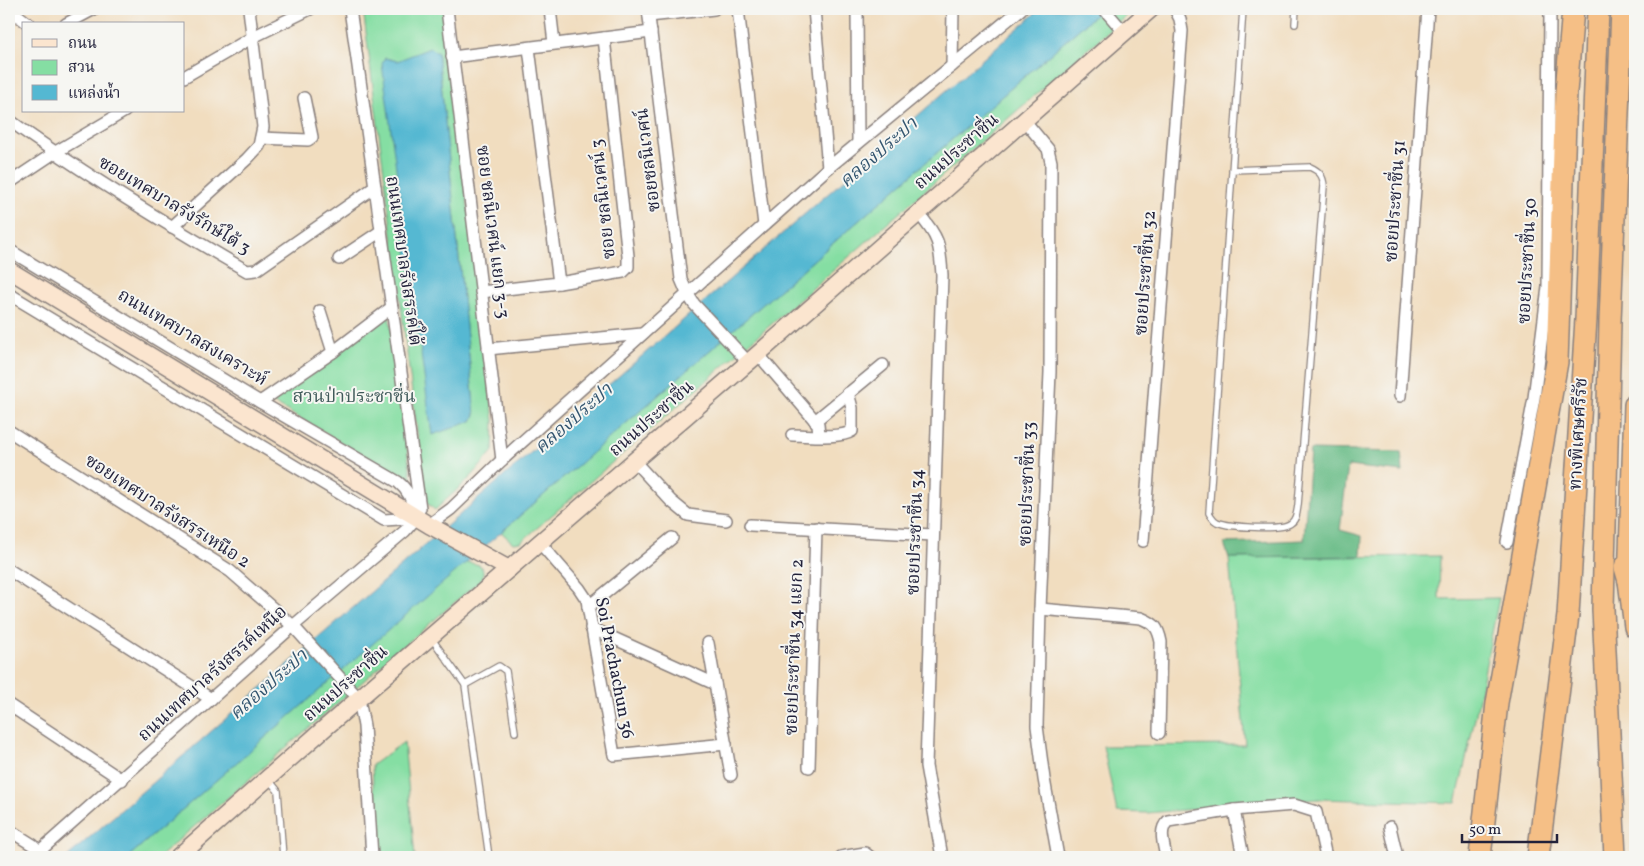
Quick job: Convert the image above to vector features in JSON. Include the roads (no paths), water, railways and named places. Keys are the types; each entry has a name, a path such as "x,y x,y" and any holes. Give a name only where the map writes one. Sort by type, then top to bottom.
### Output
{"highway":[{"path":"1559,9 1558,33 1566,92"},
{"path":"1480,857 1497,703 1557,362 1566,92 1573,9"},
{"name":"ทางพิเศษศรีรัช","path":"1538,857 1568,615 1586,319 1598,9"},
{"name":"ทางพิเศษศรีรัช","path":"1615,857 1603,609 1610,322 1622,9"},
{"path":"1629,581 1635,405"},
{"path":"1606,492 1629,581 1635,627"}],"main road":[{"name":"ถนนประชาชื่น","path":"188,854 268,779 359,699 753,358 1151,9"},
{"path":"9,270 427,525 510,569"}],"street":[{"path":"9,9 26,22"},
{"path":"70,22 94,9"},
{"path":"172,227 259,146 262,127 249,9"},
{"path":"185,76 253,37 310,9"},
{"name":"ถนนเทศบาลรังสรรค์ใต้","path":"350,9 420,508 427,525"},
{"name":"ซอย ชลนิเวศน์ แยก 3-3","path":"447,9 502,460"},
{"path":"550,9 554,44"},
{"path":"649,12 714,9"},
{"path":"738,9 764,225"},
{"path":"814,9 828,168"},
{"path":"857,9 858,143"},
{"path":"952,66 953,9"},
{"name":"ถนนเทศบาลรังสรรค์เหนือ","path":"41,856 122,780 293,626 405,532 427,525 451,509 502,460 828,168 1021,9"},
{"name":"ซอยประชาชื่น 32","path":"1143,541 1182,31 1180,19 1175,9"},
{"name":"ซอยประชาชื่น 31","path":"1400,396 1428,9"},
{"name":"ซอยประชาชื่น 30","path":"1506,542 1534,398 1548,287 1550,9"},
{"name":"ซอยชลนิเวศน์","path":"649,12 681,279 694,304 730,342 753,358 815,421"},
{"path":"1107,12 1124,32"},
{"path":"452,57 651,32"},
{"name":"ซอย ชลนิเวศน์ 3","path":"481,292 559,283 623,272 628,267 604,38"},
{"path":"529,48 559,283"},
{"path":"261,138 308,140 312,138 304,98"},
{"path":"9,182 123,112"},
{"name":"ซอยเทศบาลรังรักษ์ใต้ 3","path":"9,120 54,153 172,227 247,271 256,270 375,187"},
{"name":"ซอยประชาชื่น 33","path":"1024,120 1048,149 1051,162 1050,372 1040,609 1038,726 1044,779 1058,857"},
{"name":"ซอยประชาชื่น 34","path":"918,213 933,231 939,244 942,275 926,766 942,857"},
{"path":"339,259 381,231"},
{"name":"ถนนเทศบาลสงเคราะห์","path":"9,250 260,402 398,482 405,487 413,504 427,525"},
{"path":"9,294 384,520 427,525"},
{"path":"260,402 333,352 392,307"},
{"path":"320,311 333,352"},
{"path":"488,349 642,334"},
{"path":"819,435 818,424 815,421 882,364"},
{"path":"792,435 848,434 852,431 852,408 848,393"},
{"name":"ซอยเทศบาลรังสรรเหนือ 2","path":"9,431 230,571 293,626 359,699"},
{"path":"634,461 671,501 688,515 726,520"},
{"path":"750,525 933,535"},
{"name":"ซอยประชาชื่น 34 แยก 2","path":"809,766 816,528"},
{"path":"588,606 672,538"},
{"name":"Soi Prachachun 36","path":"540,543 587,600 614,755 726,744"},
{"path":"9,570 211,699"},
{"path":"1040,609 1141,618 1151,622 1159,630 1161,642 1159,733"},
{"path":"591,628 716,684"},
{"path":"708,643 732,775"},
{"path":"359,699 364,726 372,857"},
{"path":"9,705 122,780"},
{"path":"1166,857 1162,834 1164,825 1168,821 1234,810 1294,805 1316,812 1326,857"},
{"path":"1234,810 1243,857"},
{"path":"1390,827 1397,857"},
{"path":"9,830 33,845 41,856"},
{"path":"841,857 865,853 869,856"}],"lane":[{"path":"1232,170 1310,167 1318,171 1323,178 1324,186 1298,505 1296,516 1291,523 1284,527 1242,528 1214,521 1209,514 1232,170 1243,9"},
{"path":"1295,24 1296,9"},
{"path":"431,637 465,685 489,857"},
{"path":"465,685 499,666 506,671 515,732"},
{"path":"268,779 278,791 283,857"}],"water":[{"name":"คลองประปา","path":"1040,9 1102,9 128,857 67,857"},
{"path":"430,48 438,53 475,415 472,421 432,435 382,64 385,58 397,61"}],"park label":[{"name":"สวนป่าประชาชื่น","path":"354,397"}]}
